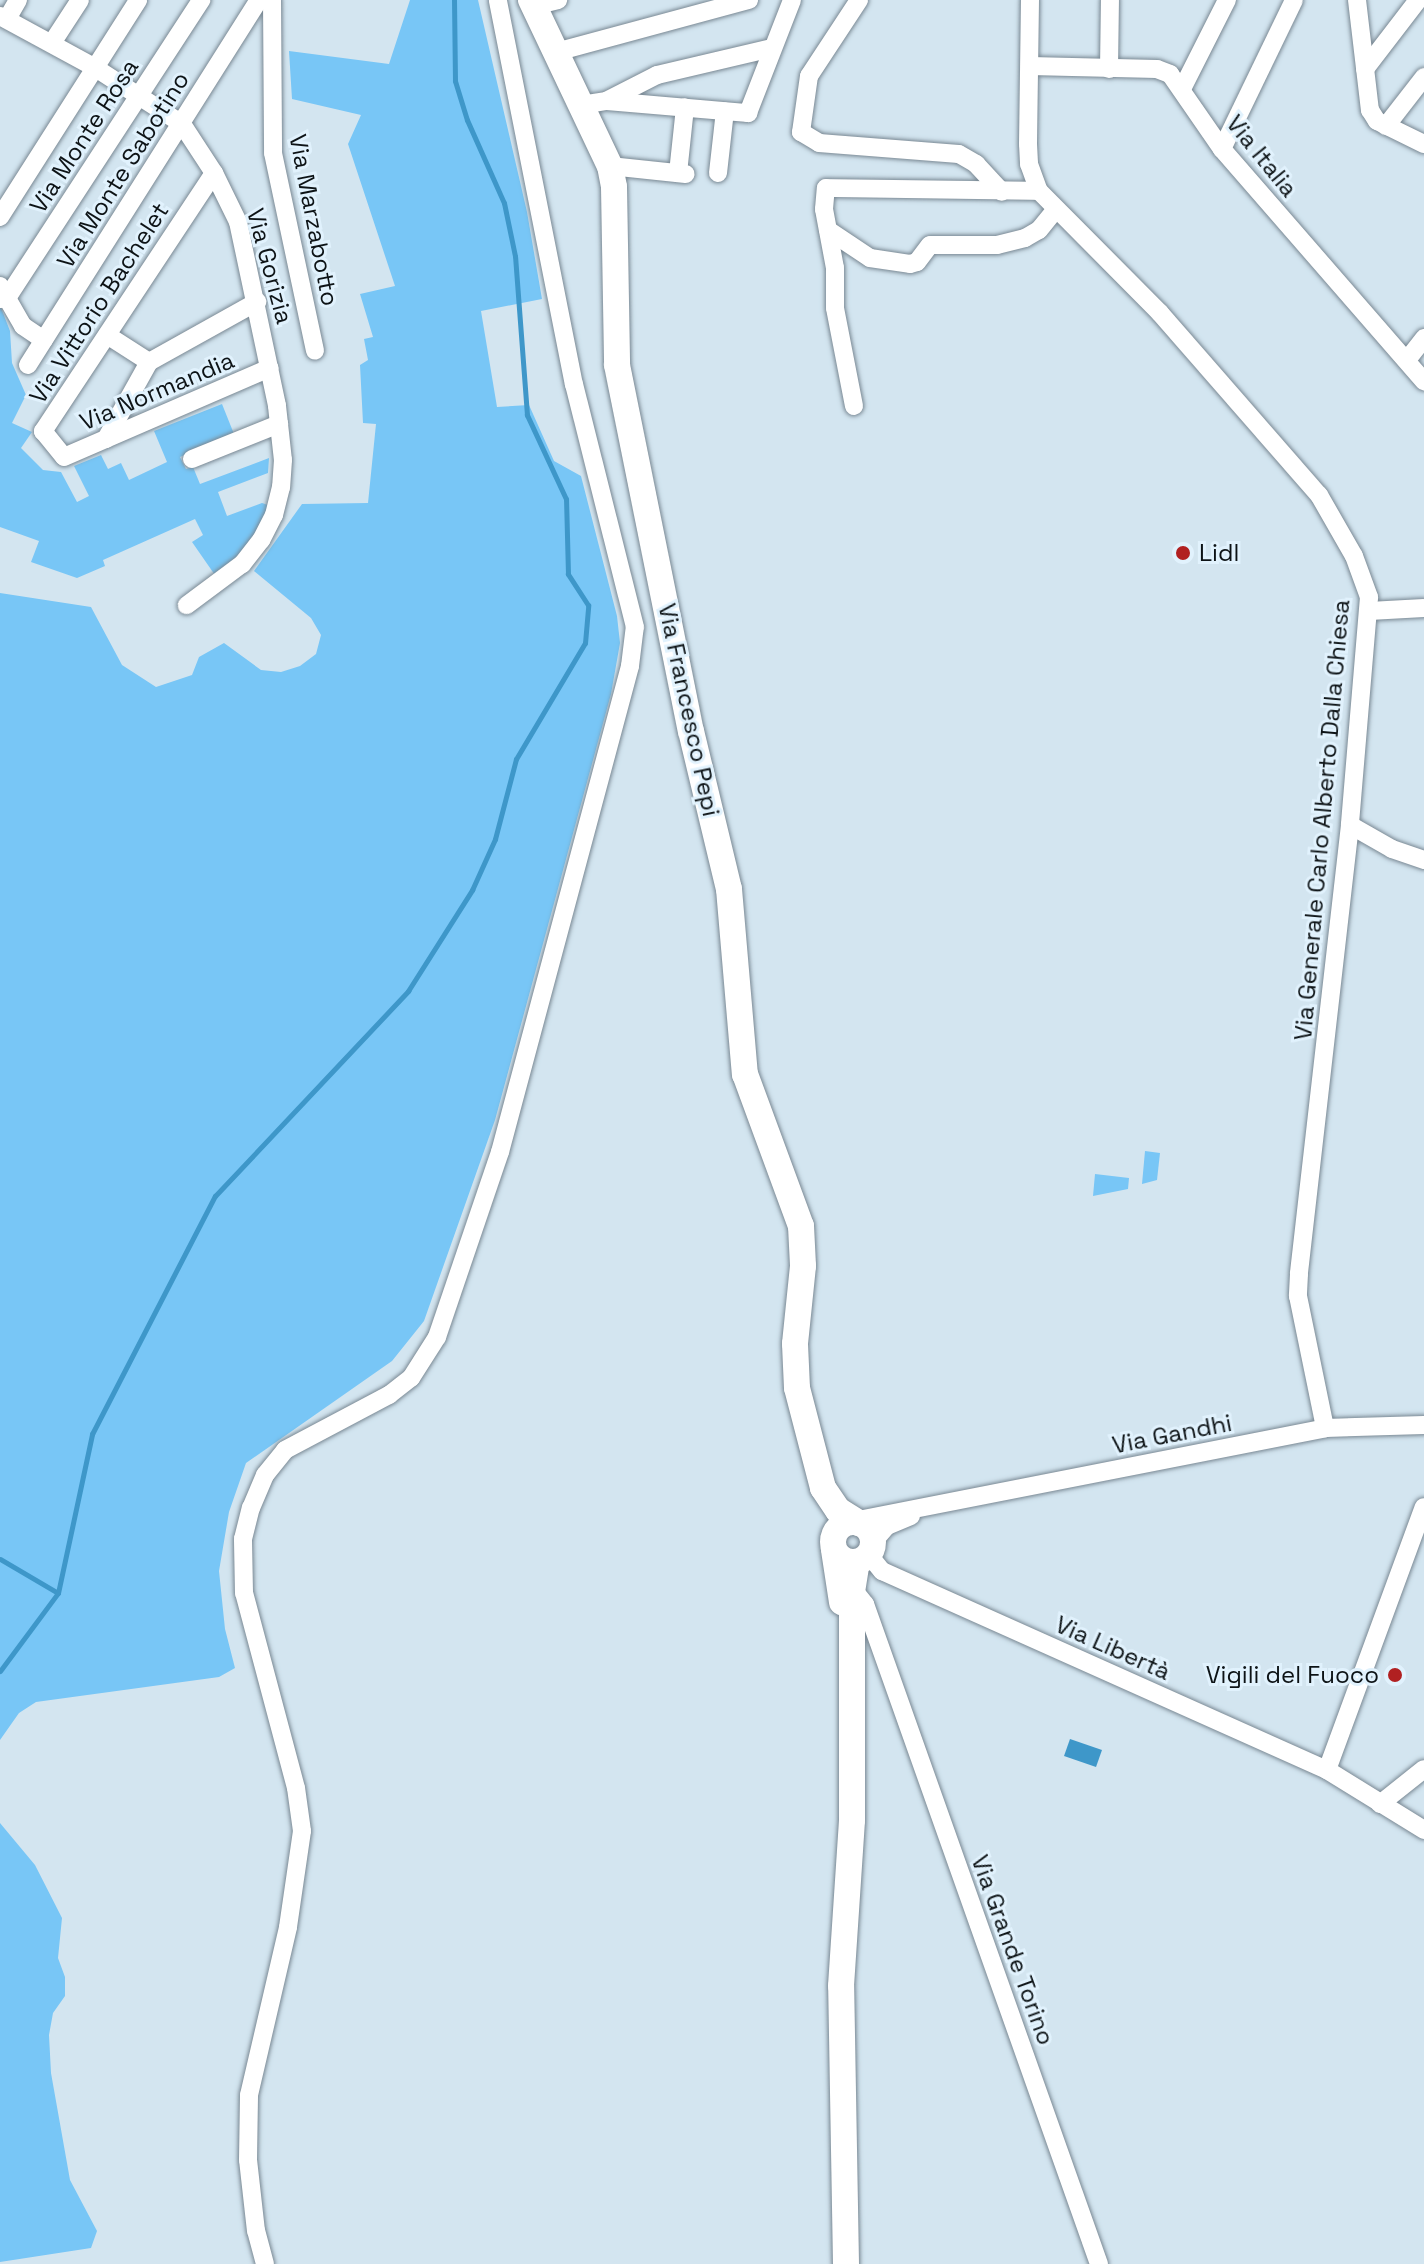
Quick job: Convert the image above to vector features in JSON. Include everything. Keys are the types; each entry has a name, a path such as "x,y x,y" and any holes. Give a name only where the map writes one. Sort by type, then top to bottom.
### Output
{"main road":[{"name":"Via Francesco Pepi","path":"541,2 556,52 610,166 616,213 617,365 691,731 729,889 745,1074 801,1226 803,1266 795,1344 797,1388 809,1476 825,1532 853,1546"},
{"path":"846,2264 841,1986 852,1820 853,1546"},
{"path":"853,1546 854,1684"}],"street":[{"path":"3,18 18,0"},
{"path":"52,43 80,0"},
{"path":"0,217 138,0"},
{"name":"Via Monte Rosa","path":"2,294 140,96 201,0"},
{"name":"Via Monte Sabotino","path":"28,365 259,0"},
{"name":"Via Marzabotto","path":"272,0 273,153 315,351"},
{"path":"265,2264 256,2231 248,2160 249,2095 288,1927 302,1831 296,1788 244,1593 243,1539 251,1508 265,1475 285,1450 389,1395 411,1378 437,1337 500,1152 630,666 635,627 574,385 498,0"},
{"path":"556,52 749,0"},
{"path":"581,105 607,101 748,113 792,0"},
{"path":"859,0 809,76 800,121 801,132 819,143 959,154 976,164 1002,192"},
{"name":"Via Generale Carlo Alberto Dalla Chiesa","path":"1030,0 1029,164 1039,191 1160,313 1319,495 1365,580 1369,611 1350,825 1299,1274 1298,1296 1325,1428"},
{"path":"1109,69 1110,0"},
{"path":"1182,89 1227,0"},
{"path":"1222,149 1294,0"},
{"path":"1357,0 1370,110 1386,126 1424,144"},
{"path":"1365,69 1418,0"},
{"name":"Via Gorizia","path":"3,18 94,67 182,124 214,173 238,222 270,368 283,460 281,487 274,515 261,540 242,564 187,605"},
{"path":"607,101 657,75 772,48"},
{"name":"Via Italia","path":"1030,66 1157,69 1170,74 1222,149 1417,372"},
{"path":"1386,126 1424,77"},
{"path":"610,166 682,173 685,107"},
{"path":"718,173 725,111"},
{"name":"Via Vittorio Bachelet","path":"64,457 43,431 214,173"},
{"path":"854,406 835,308 834,257 828,230 826,188 1039,191"},
{"path":"828,230 870,258 910,264 917,262 930,245 997,245 1025,238 1039,230 1055,210"},
{"path":"2,294 23,326 44,340"},
{"path":"106,439 149,362 257,302"},
{"path":"107,335 149,362"},
{"path":"1417,372 1424,338"},
{"name":"Via Normandia","path":"64,457 270,368"},
{"path":"192,459 279,424"},
{"path":"1369,611 1424,608"},
{"path":"1350,825 1392,849 1424,860"},
{"name":"Via Gandhi","path":"932,1507 1325,1428 1424,1425"},
{"path":"853,1546 932,1507"},
{"path":"853,1546 887,1526 932,1507"},
{"path":"1327,1770 1424,1507"},
{"name":"Via Grande Torino","path":"853,1546 861,1595 1099,2264"},
{"name":"Via Libertà","path":"853,1546 882,1571 1327,1770 1424,1830"},
{"path":"855,1642 866,1639 881,1653"},
{"path":"1380,1804 1424,1769"}],"shaded area":[{"path":"410,0 478,0 527,212 542,299 481,311 497,407 529,405 554,461 581,476 617,616 620,643 611,694 495,1120 424,1321 392,1361 246,1463 229,1512 219,1571 225,1629 235,1668 219,1677 36,1702 19,1713 0,1740 0,593 91,607 122,665 156,687 192,675 199,657 224,643 261,670 281,672 300,666 316,654 321,635 311,618 254,571 302,504 368,503 376,424 363,423 360,365 368,360 364,339 373,337 360,294 395,286 348,144 361,115 292,99 289,51 389,64"},
{"path":"0,305 10,331 12,363 26,395 12,423 32,432 21,448 43,470 61,472 77,502 89,496 74,466 101,455 108,469 121,463 129,480 167,462 154,431 222,404 234,434 180,457 186,469 193,467 200,484 269,458 268,473 218,492 227,516 262,503 271,506 256,541 217,578 192,542 203,535 195,519 103,560 105,566 77,578 31,562 39,541 0,527"},
{"path":"1145,1151 1160,1153 1157,1180 1142,1184"},
{"path":"1095,1174 1129,1178 1128,1189 1093,1196"},
{"path":"1070,1739 1102,1750 1096,1767 1064,1756"},
{"path":"0,1823 35,1865 62,1918 58,1958 65,1977 65,1996 53,2013 49,2035 51,2073 70,2180 97,2231 91,2248 0,2262"}],"waterway":[{"path":"0,1671 58,1593 92,1434 215,1196 408,991 472,890 495,839 516,759 585,643 588,605 568,574 566,499 527,415 515,256 504,203 467,120 455,81 454,0"},
{"path":"0,1559 58,1593"}],"place":[{"name":"Lidl","path":"1183,553"},
{"name":"Vigili del Fuoco","path":"1395,1675"}]}
